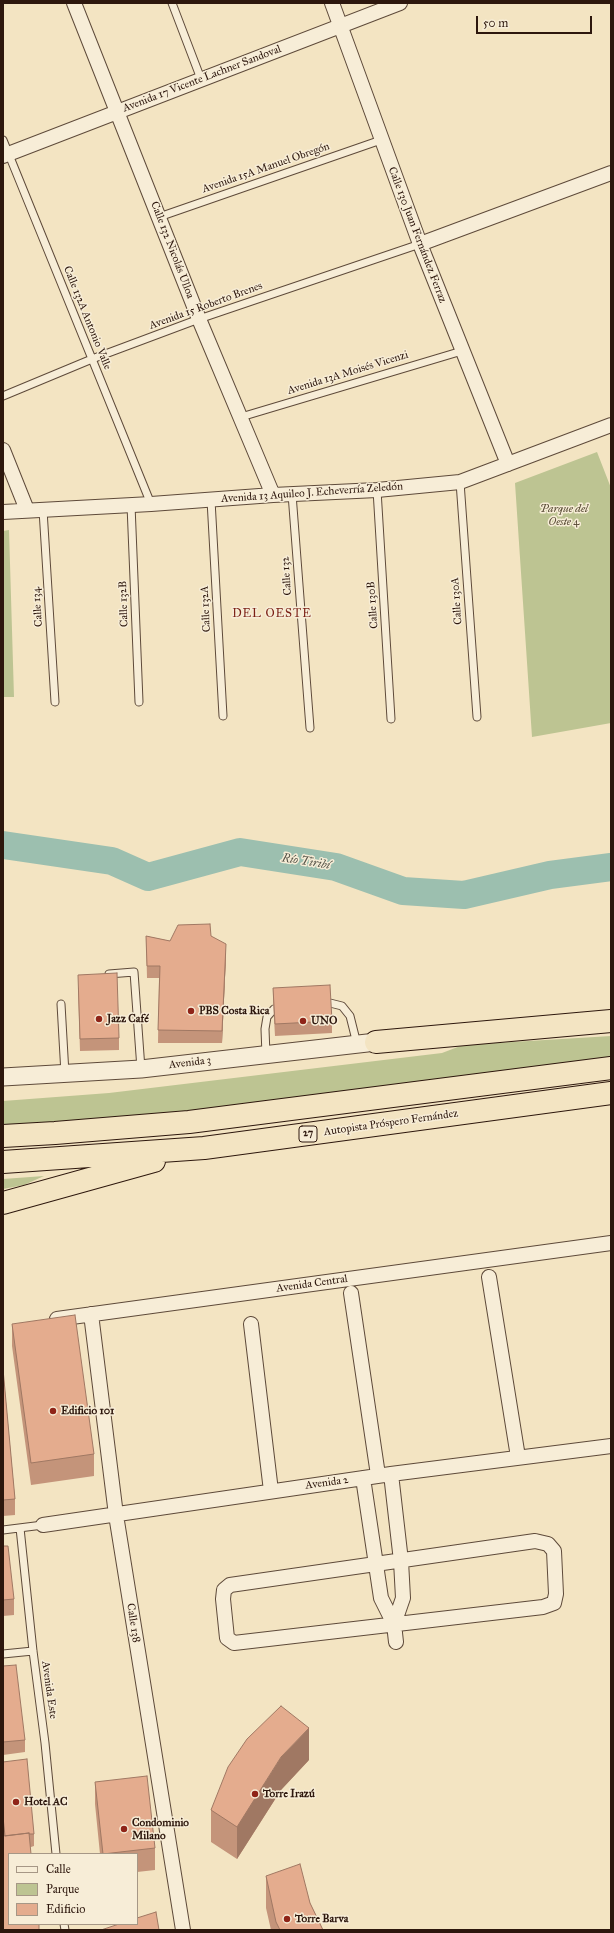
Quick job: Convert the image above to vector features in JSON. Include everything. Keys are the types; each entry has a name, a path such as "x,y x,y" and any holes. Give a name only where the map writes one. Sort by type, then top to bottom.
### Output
{"highway":[{"path":"366,1043 611,1021"},
{"path":"3,1136 189,1122 611,1068"},
{"name":"Autopista Próspero Fernández","path":"3,1162 204,1148 611,1093"},
{"path":"3,1203 204,1148"}],"street":[{"name":"Calle 132 Nicolás Ulloa","path":"74,3 199,319 273,495"},
{"name":"Calle 130 Juan Fernández Ferraz","path":"332,3 420,244 508,464"},
{"name":"Avenida 17 Vicente Lachner Sandoval","path":"6,154 400,3"},
{"path":"420,244 611,173"},
{"name":"Avenida 13 Aquileo J. Echeverría Zeledón","path":"3,512 377,490 460,482 611,425"},
{"path":"3,450 27,510"},
{"name":"Avenida 3","path":"3,1077 141,1069 366,1043"},
{"name":"Avenida Central","path":"42,1320 611,1243"},
{"path":"489,1277 518,1456"},
{"path":"351,1293 384,1474 402,1561 403,1598 394,1624"},
{"name":"Calle 138","path":"91,1314 116,1515 183,1930"},
{"path":"251,1324 271,1491"},
{"name":"Avenida 2","path":"43,1525 384,1474 518,1456 611,1446"},
{"path":"363,1478 381,1598 394,1624 396,1642"},
{"path":"535,1541 548,1544 554,1552 556,1594 554,1603 543,1607 234,1643 228,1638 223,1598 224,1590 230,1585 375,1564 535,1541"}],"lane":[{"path":"172,3 201,79"},
{"name":"Calle 132A Antonio Valle","path":"3,140 6,154 151,504"},
{"name":"Avenida 15A Manuel Obregón","path":"159,217 381,140"},
{"name":"Avenida 15 Roberto Brenes","path":"3,396 92,359 199,319 420,244"},
{"name":"Avenida 13A Moisés Vicenzi","path":"241,417 462,351"},
{"name":"Calle 130A","path":"460,482 477,718"},
{"name":"Calle 130B","path":"377,490 391,719"},
{"name":"Calle 132","path":"292,494 310,728"},
{"name":"Calle 132A","path":"211,500 223,716"},
{"name":"Calle 132B","path":"131,505 139,702"},
{"name":"Calle 134","path":"42,510 56,702"},
{"path":"99,975 134,972 141,1069"},
{"path":"330,1003 342,1006 350,1016 366,1043"},
{"path":"61,1004 65,1074"},
{"path":"266,1055 265,1029 267,1017 274,1009"},
{"path":"3,1530 43,1525"},
{"name":"Avenida Este","path":"20,1528 33,1652 45,1743 56,1853"},
{"path":"3,1654 33,1652"}],"green space":[{"name":"Parque del Oeste 4","path":"597,452 611,488 611,723 532,737 515,483"},
{"path":"9,530 14,697 3,697 3,531"},
{"path":"611,1036 611,1059 110,1123 3,1130 3,1101 109,1093 442,1053 463,1045"},
{"path":"44,1176 24,1185 3,1189 3,1179"}],"building":[{"name":"PBS Costa Rica","path":"210,924 211,936 226,944 222,1031 158,1030 160,966 147,966 146,936 170,941 178,925"},
{"name":"Jazz Café","path":"117,973 119,1038 80,1039 78,975"},
{"name":"UNO","path":"330,985 332,1021 275,1024 273,988"},
{"name":"Edificio 101","path":"75,1315 94,1454 31,1463 12,1324"},
{"path":"3,1369 15,1499 3,1500"},
{"path":"3,1546 8,1546 14,1599 3,1600"},
{"path":"16,1665 25,1740 3,1742 3,1666"},
{"path":"281,1706 309,1728 281,1757 237,1827 211,1810 228,1767 247,1739"},
{"name":"Hotel AC","path":"27,1759 34,1834 29,1833 5,1836 3,1817 3,1762"},
{"name":"Condominio Milano","path":"147,1776 155,1848 103,1853 95,1782"},
{"path":"29,1833 31,1853 8,1853 8,1925 39,1925 39,1930 3,1930 3,1836"},
{"path":"300,1864 310,1903 323,1930 280,1930 276,1922 266,1876"},
{"path":"156,1912 159,1930 101,1930 116,1925 138,1925 138,1918"}],"waterway":[{"name":"Río Tiribí","path":"3,845 112,861 148,877 240,852 336,867 403,891 464,895 550,875 611,867"}],"place":[{"name":"PBS Costa Rica","path":"191,1011"},
{"name":"Jazz Café","path":"99,1019"},
{"name":"UNO","path":"303,1021"},
{"name":"Edificio 101","path":"53,1411"},
{"name":"Torre Irazú","path":"255,1794"},
{"name":"Hotel AC","path":"16,1802"},
{"name":"Condominio Milano","path":"124,1829"},
{"name":"Torre Barva","path":"287,1919"}],"district":[{"name":"DEL OESTE","path":"272,614"}]}
